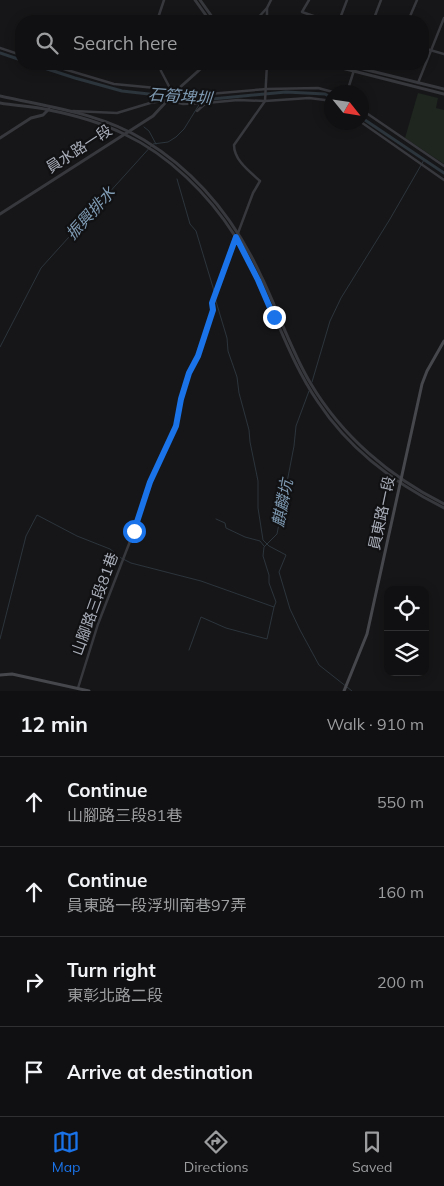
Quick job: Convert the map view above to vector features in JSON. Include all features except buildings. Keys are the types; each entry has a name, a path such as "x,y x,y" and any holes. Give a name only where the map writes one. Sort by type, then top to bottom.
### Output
{"main road":[{"name":"員東路一段","path":"346,690 366,634 422,384 444,341"},
{"path":"0,675 12,674 89,691"}],"street":[{"path":"159,15 164,0"},
{"path":"195,0 206,15"},
{"path":"200,0 211,15"},
{"path":"261,15 271,0"},
{"path":"308,0 302,12 311,15"},
{"path":"341,15 347,0"},
{"path":"376,15 382,0"},
{"path":"410,15 416,0"},
{"path":"267,8 268,15"},
{"path":"429,55 444,18"},
{"path":"0,48 15,53"},
{"path":"431,50 444,54"},
{"path":"66,70 114,84 177,90 197,94 267,89 318,88 324,90"},
{"path":"161,70 171,90"},
{"name":"員水路一段","path":"0,214 152,116 199,70"},
{"path":"265,101 267,70"},
{"path":"349,70 444,94"},
{"path":"373,70 444,89"},
{"path":"418,83 423,70"},
{"path":"349,85 353,71"},
{"path":"0,96 49,108 124,134 152,151 187,178 220,215 236,237 258,280 291,355 329,418 368,459 444,508"},
{"path":"0,103 71,111 117,113 167,100 184,104 309,98 324,100"},
{"name":"山腳路三段81巷","path":"78,688 98,624 134,531 150,482 176,426 181,399 189,373 198,356 213,310 212,303 253,193 260,181 244,166 234,152 234,145 265,101"},
{"path":"197,111 206,103"},
{"path":"0,138 19,124 43,115 49,108"},
{"path":"71,111 128,131 150,144 189,174 207,192 238,232 262,279 310,386"},
{"path":"369,115 444,166"},
{"path":"369,128 444,180"},
{"path":"400,481 444,504"}],"shaded area":[{"path":"418,93 438,98 436,108 444,110 444,164 405,138"}],"waterway":[{"name":"石筍埤圳","path":"0,53 15,58"},
{"name":"石筍埤圳","path":"50,70 122,91 202,100 286,92 324,94"},
{"name":"振興排水","path":"0,347 41,268 153,144 168,142 184,129 202,100"},
{"name":"石筍埤圳","path":"369,123 444,173"},
{"path":"144,127 149,131 156,144"},
{"name":"麒麟坑","path":"312,382 330,321 341,298 424,160"},
{"path":"177,179 190,224 196,231 215,294"},
{"path":"215,298 227,338 228,351 237,377 239,393 249,430 258,481 258,508 263,540 269,546 286,555 279,572 290,609 319,665 352,691"},
{"name":"麒麟坑","path":"0,639 26,536 37,515 77,536 110,549 131,563 201,581 274,607 276,602 269,583 269,575 263,556 264,547 277,534 296,426 309,391"},
{"path":"216,519 225,523 226,528 245,537 260,541 264,546"},
{"path":"189,650 201,617 226,628 267,639 274,607"}],"route":[{"path":"134,531 150,482 176,426 181,399 189,373 198,356 213,310 212,303 236,237 274,317"}]}
